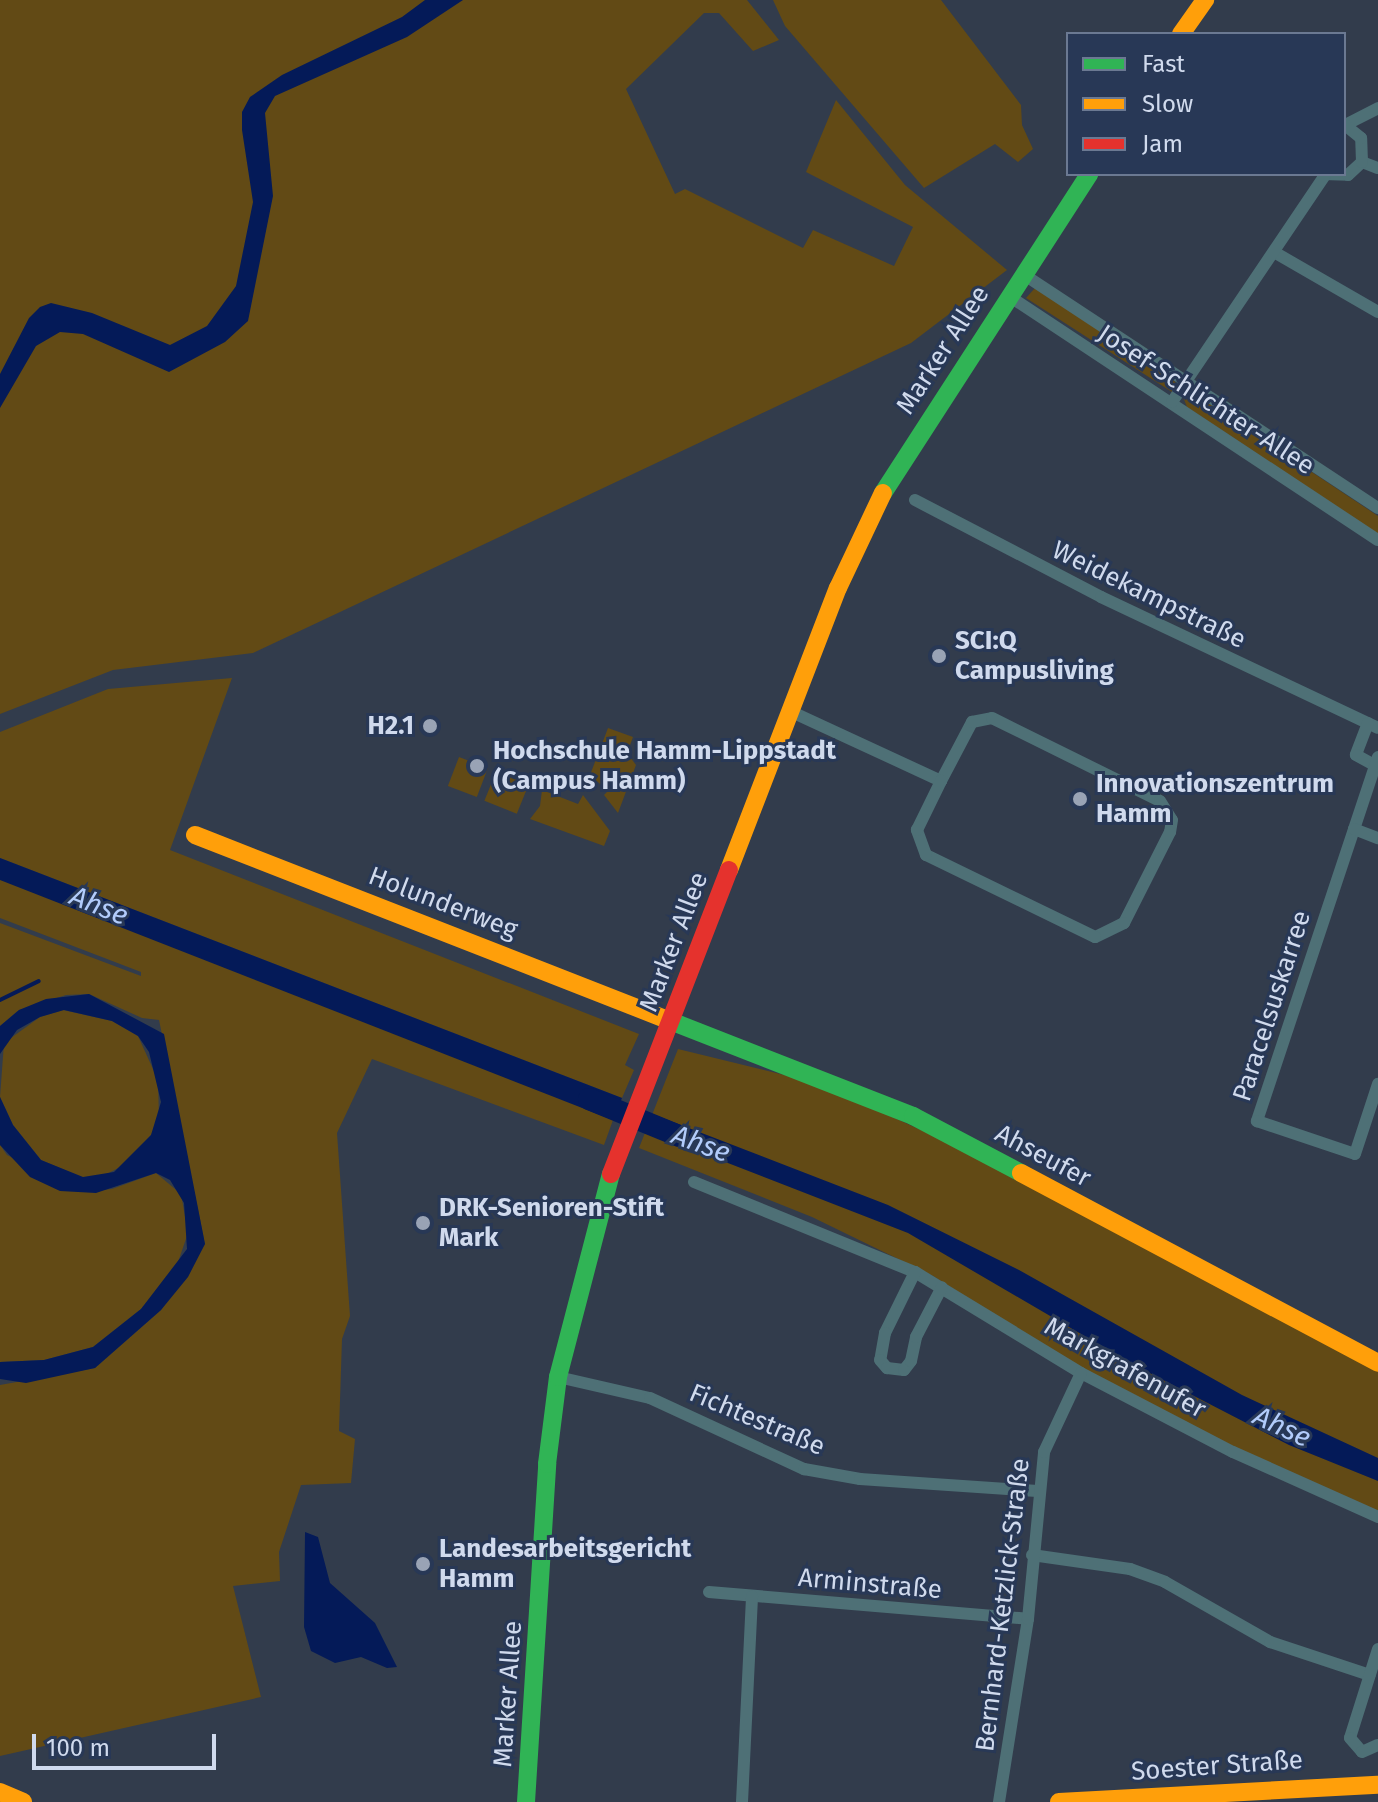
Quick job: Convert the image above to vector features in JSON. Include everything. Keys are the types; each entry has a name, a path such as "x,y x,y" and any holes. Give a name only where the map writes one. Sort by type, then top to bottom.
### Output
{"street":[{"path":"1182,32 1205,0"},
{"path":"1346,124 1378,108"},
{"path":"1346,125 1361,138 1362,162 1346,175"},
{"path":"1362,162 1378,168"},
{"name":"Marker Allee","path":"526,1802 547,1464 558,1377 585,1257 625,1138 794,713 838,588 887,485 1015,282 1088,176"},
{"path":"1172,402 1323,176"},
{"path":"1274,252 1378,312"},
{"name":"Josef-Schlichter-Allee","path":"1015,282 1187,382 1378,508"},
{"name":"Josef-Schlichter-Allee","path":"1015,282 1172,402 1378,540"},
{"name":"Weidekampstraße","path":"915,500 1101,597 1373,726"},
{"path":"794,713 941,781"},
{"path":"992,718 1160,801 1172,820 1170,832 1124,923 1105,937 1095,937 926,855 917,830 941,781 972,722 992,718"},
{"path":"1373,726 1356,755 1375,766"},
{"name":"Paracelsuskarree","path":"1375,766 1257,1121 1355,1154 1378,1084"},
{"path":"1354,829 1378,838"},
{"name":"Holunderweg","path":"195,835 672,1019"},
{"name":"Ahseufer","path":"672,1019 913,1116 1378,1363"},
{"name":"Markgrafenufer","path":"694,1182 915,1272 1081,1373 1233,1452 1378,1517"},
{"path":"915,1272 885,1333 880,1360 887,1368 904,1370 911,1361 916,1337 942,1287"},
{"name":"Bernhard-Ketzlick-Straße","path":"999,1802 1028,1619 1044,1452 1081,1373"},
{"name":"Fichtestraße","path":"558,1377 650,1398 804,1469 860,1479 1038,1491"},
{"path":"1032,1555 1130,1569 1165,1582 1270,1642 1370,1675"},
{"name":"Arminstraße","path":"709,1592 1028,1619"},
{"path":"742,1802 752,1596"},
{"path":"1378,1649 1350,1738 1362,1752 1378,1745"},
{"name":"Soester Straße","path":"1059,1802 1378,1785"},
{"path":"0,1792 23,1802"}],"shaded area":[{"path":"0,0 747,0 779,40 753,51 719,13 704,13 626,89 675,194 685,189 803,248 813,230 894,266 913,227 806,172 836,100 905,185 1007,270 911,343 253,653 113,670 0,714"},
{"path":"773,0 941,0 1021,105 1022,125 1033,149 1018,162 995,144 924,188 785,26"},
{"path":"1035,288 1173,379 1177,385 1172,392 1026,298"},
{"path":"1193,393 1378,516 1378,534 1187,407 1183,397"},
{"path":"232,678 170,850 639,1034 625,1065 634,1070 622,1098 0,858 0,732 108,689"},
{"path":"608,728 633,737 627,753 636,765 618,813 604,795 608,791 590,775"},
{"path":"459,757 488,768 477,797 448,786"},
{"path":"496,772 528,785 517,814 484,801"},
{"path":"542,790 578,804 583,795 610,831 604,846 530,819 540,806"},
{"path":"0,878 301,992 613,1120 604,1145 372,1059 337,1133 350,1316 342,1339 339,1431 355,1439 351,1483 301,1485 279,1552 280,1581 233,1586 261,1697 0,1756 0,1385 95,1368 161,1310 205,1244 159,1020 142,1018 89,994 66,995 19,1010 0,1026 0,923 141,976 141,972 0,918"},
{"path":"63,1010 112,1021 138,1036 158,1080 159,1119 151,1135 126,1164 101,1177 83,1178 41,1160 13,1125 0,1097 4,1043 40,1017"},
{"path":"678,1049 821,1084 1060,1194 1378,1363 1378,1512 1233,1449 1083,1371 933,1276 812,1217 639,1148"},
{"path":"0,1145 7,1155 81,1192 112,1189 156,1173 181,1194 188,1233 176,1268 141,1309 93,1347 44,1360 0,1362"}],"water":[{"path":"425,0 463,0 407,37 275,96 265,113 273,196 248,321 225,342 169,372 83,334 60,332 36,346 0,408 0,374 29,318 40,307 51,303 92,313 170,345 207,326 236,286 253,202 242,130 242,112 250,97 282,75 402,17"},
{"path":"0,858 622,1098 613,1120 0,880"},
{"path":"89,994 164,1034 205,1244 188,1277 161,1310 95,1368 26,1383 0,1379 0,1362 44,1360 93,1347 141,1309 187,1249 184,1203 170,1180 156,1173 96,1193 60,1191 30,1177 0,1145 0,1097 13,1125 41,1160 83,1177 114,1172 151,1135 161,1102 149,1052 138,1036 112,1021 64,1010 40,1017 17,1030 0,1054 0,1026 19,1010 46,999"},
{"path":"655,1115 888,1205 1019,1270 1242,1395 1378,1458 1378,1481 1289,1445 1134,1365 908,1233 648,1132"},
{"path":"305,1532 318,1537 330,1583 375,1623 397,1667 387,1668 361,1657 335,1663 311,1651 304,1627"}],"waterway":[{"path":"0,1000 39,981"},
{"name":"Ahse","path":"589,1099 679,1136"}],"traffic: fast":[{"path":"883,493 1088,176"},
{"path":"668,1020 913,1116 1021,1173"},
{"path":"526,1802 547,1464 558,1377 611,1174"}],"traffic: slow":[{"path":"1182,32 1205,0"},
{"path":"729,870 838,588 883,493"},
{"path":"195,835 668,1020"},
{"path":"1021,1173 1378,1363"},
{"path":"1059,1802 1378,1785"},
{"path":"0,1792 23,1802"}],"traffic: jam":[{"path":"611,1174 729,870"}],"place":[{"name":"SCI:Q Campusliving","path":"939,656"},
{"name":"H2.1","path":"430,726"},
{"name":"Hochschule Hamm-Lippstadt (Campus Hamm)","path":"477,766"},
{"name":"Innovationszentrum Hamm","path":"1080,799"},
{"name":"DRK-Senioren-Stift Mark","path":"423,1223"},
{"name":"Landesarbeitsgericht Hamm","path":"423,1564"}]}
